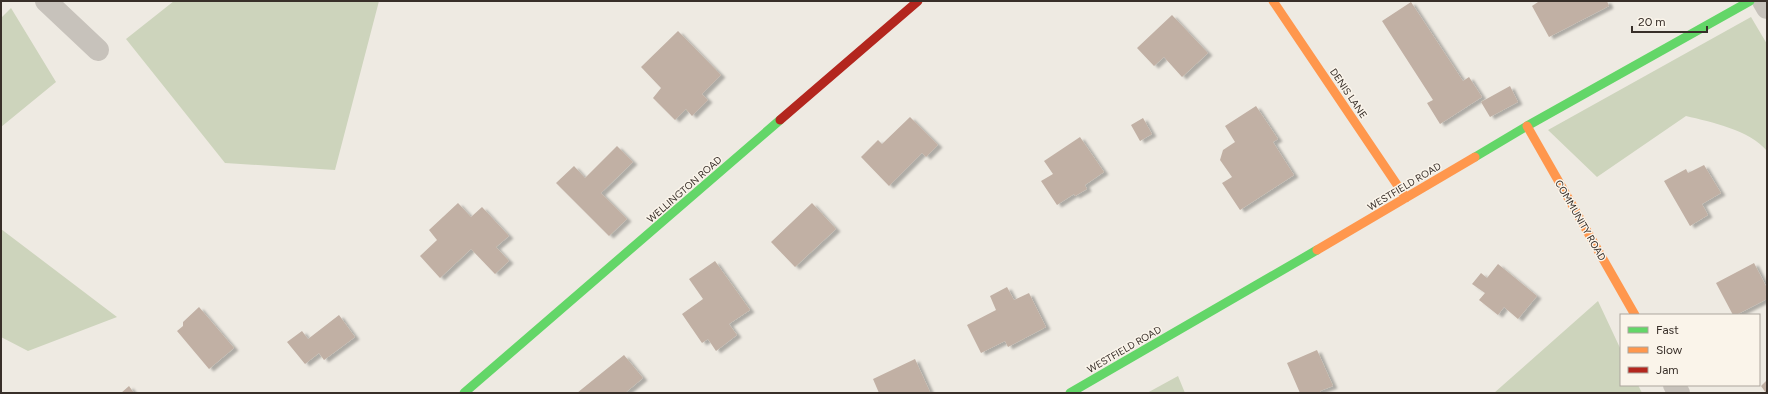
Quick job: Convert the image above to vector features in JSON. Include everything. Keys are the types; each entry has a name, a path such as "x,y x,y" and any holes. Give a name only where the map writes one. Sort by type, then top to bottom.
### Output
{"street":[{"path":"46,1 98,50"},
{"name":"WELLINGTON ROAD","path":"464,393 918,1"},
{"name":"DENIS LANE","path":"1274,1 1406,198"},
{"name":"WESTFIELD ROAD","path":"1070,393 1527,126 1750,1"},
{"path":"1763,1 1767,8"},
{"name":"COMMUNITY ROAD","path":"1527,126 1634,314"}],"green space":[{"path":"174,1 379,1 335,170 225,163 126,39"},
{"path":"11,8 56,82 1,127 1,18"},
{"path":"1751,17 1767,44 1767,151 1760,144 1740,132 1718,124 1686,116 1597,177 1548,130"},
{"path":"1,229 117,317 28,351 1,337"},
{"path":"1598,301 1620,348 1620,386 1638,386 1642,393 1494,393"},
{"path":"1178,376 1185,393 1147,393"}],"building":[{"path":"1537,1 1607,1 1609,6 1549,37 1532,6 1538,2"},
{"path":"1411,2 1463,81 1469,77 1482,97 1440,124 1427,103 1433,100 1382,21"},
{"path":"1172,15 1208,53 1182,77 1164,57 1154,66 1137,48"},
{"path":"678,31 721,75 702,94 708,100 692,116 686,109 675,120 653,98 661,88 641,67"},
{"path":"1510,86 1518,102 1490,117 1481,102"},
{"path":"1256,106 1278,139 1273,142 1294,175 1240,210 1222,183 1232,177 1220,160 1223,150 1235,142 1225,126"},
{"path":"910,117 938,145 926,157 922,153 889,186 861,157 878,140 882,144"},
{"path":"1143,118 1152,134 1140,141 1131,125"},
{"path":"1080,137 1104,172 1085,185 1087,189 1075,196 1074,194 1057,205 1041,181 1053,174 1044,161"},
{"path":"617,146 633,162 601,193 627,219 609,236 556,183 574,166 585,178"},
{"path":"1704,165 1721,193 1702,204 1708,215 1690,226 1664,181 1686,169 1688,173"},
{"path":"458,203 471,217 482,207 509,236 496,247 509,261 495,274 471,249 440,278 420,256 437,240 429,230"},
{"path":"812,203 836,229 795,267 771,242"},
{"path":"715,261 750,310 729,324 737,335 716,351 708,339 702,343 682,314 703,299 689,279"},
{"path":"1754,263 1767,288 1767,299 1738,314 1732,314 1716,283"},
{"path":"1498,264 1537,296 1518,319 1504,307 1498,315 1479,300 1485,293 1472,284 1481,273 1487,278"},
{"path":"1007,287 1014,300 1029,293 1046,327 1008,347 1005,341 981,353 967,325 996,310 990,296"},
{"path":"199,307 234,348 209,369 177,331 183,326 183,322"},
{"path":"339,315 355,337 324,360 319,353 305,364 287,342 302,331 308,339"},
{"path":"1317,350 1333,386 1320,391 1321,393 1300,393 1287,363"},
{"path":"624,355 643,378 625,393 577,393"},
{"path":"915,359 930,392 879,393 873,379"},
{"path":"1767,380 1767,393 1766,393 1761,386"},
{"path":"129,386 134,393 121,393"}],"traffic: fast":[{"path":"1475,157 1527,126 1750,1"},
{"path":"464,393 780,120"},
{"path":"1070,393 1317,250"}],"traffic: slow":[{"path":"1273,1 1406,198"},
{"path":"1527,126 1634,314"},
{"path":"1317,250 1475,157"}],"traffic: jam":[{"path":"780,120 918,1"}]}
